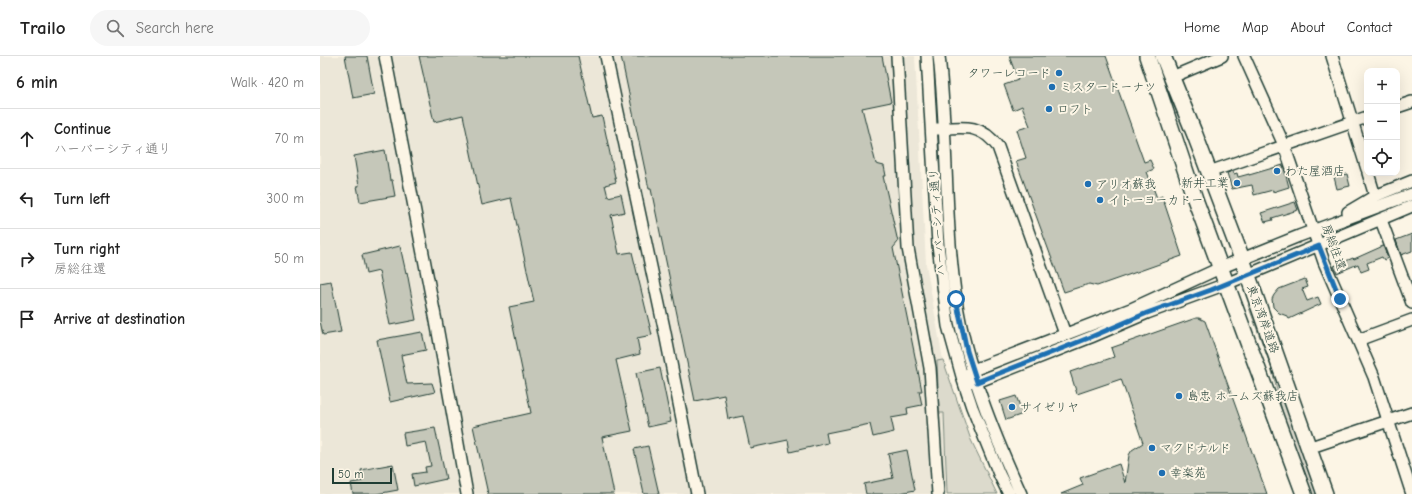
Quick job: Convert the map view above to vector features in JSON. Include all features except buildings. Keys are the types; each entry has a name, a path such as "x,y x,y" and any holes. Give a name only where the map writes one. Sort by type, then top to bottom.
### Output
{"highway":[{"name":"東京湾岸道路","path":"1147,56 1195,199 1304,494"},
{"name":"東京湾岸道路","path":"1163,56 1248,275 1325,494"}],"street":[{"path":"385,56 436,321 467,494"},
{"path":"606,56 697,494"},
{"path":"897,56 908,248 930,368 938,494"},
{"name":"ハーバーシティ通り","path":"927,56 940,268 948,326 963,380 999,474 1009,494"},
{"name":"ハーバーシティ通り","path":"939,56 950,237 956,299 967,351 977,382 1007,461 1022,494"},
{"path":"1172,77 1222,56"},
{"name":"房総往還","path":"1244,56 1284,145 1319,246 1374,377 1410,492"},
{"path":"1332,56 1364,159"},
{"path":"1400,106 1412,102"},
{"path":"1209,172 1364,118"},
{"path":"932,130 963,127 978,129 992,139 998,147 1065,334"},
{"path":"1369,176 1375,196"},
{"path":"1336,222 1341,216 1375,196 1412,180"},
{"path":"963,380 973,370 1131,310 1220,268 1314,230 1412,194"},
{"path":"963,380 977,382 1147,313 1226,284 1412,206"},
{"path":"1381,220 1412,303"},
{"path":"1358,340 1412,320"},
{"path":"1308,448 1412,413"}],"shaded area":[{"path":"320,56 915,56 926,264 943,360 937,361 939,413 944,413 946,494 320,494"},
{"path":"1250,303 1317,494 1311,494 1288,434 1271,367 1248,305"},
{"path":"943,360 971,440 997,494 947,494 944,413 939,413 937,361"}],"place":[{"name":"タワーレコード","path":"1059,73"},
{"name":"ミスタードーナツ","path":"1052,87"},
{"name":"ロフト","path":"1049,109"},
{"name":"わた屋酒店","path":"1277,171"},
{"name":"新井工業","path":"1237,183"},
{"name":"アリオ蘇我","path":"1088,184"},
{"name":"イトーヨーカドー","path":"1100,200"},
{"name":"島忠 ホームズ蘇我店","path":"1179,396"},
{"name":"サイゼリヤ","path":"1012,407"},
{"name":"マクドナルド","path":"1152,448"},
{"name":"幸楽苑","path":"1162,473"}],"route":[{"path":"956,299 967,351 977,382 1091,337 1129,320 1211,290 1319,246 1324,262 1340,299"}]}
